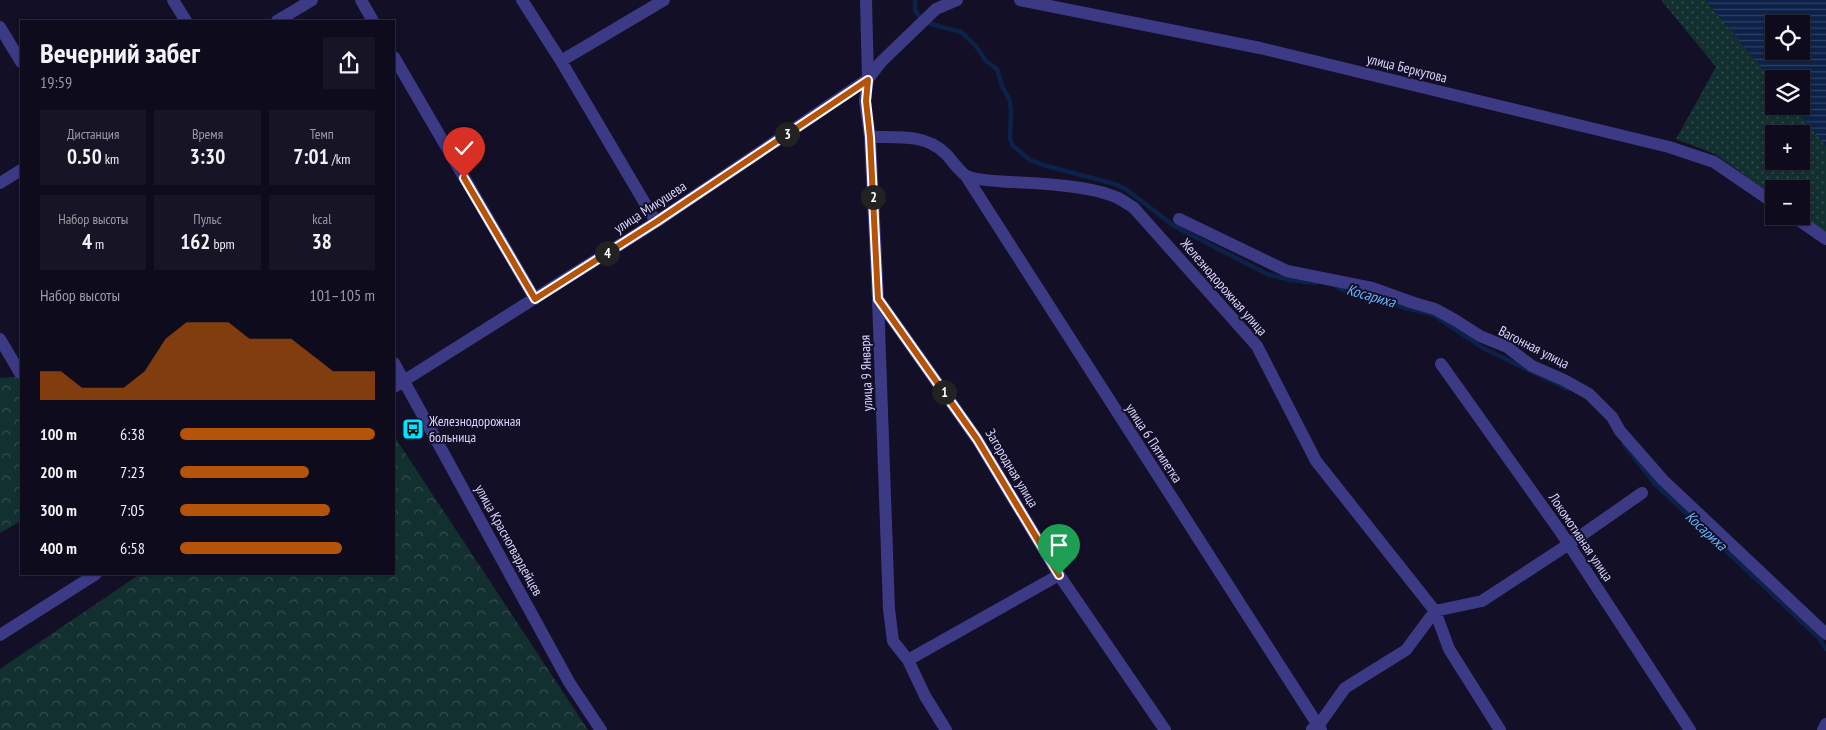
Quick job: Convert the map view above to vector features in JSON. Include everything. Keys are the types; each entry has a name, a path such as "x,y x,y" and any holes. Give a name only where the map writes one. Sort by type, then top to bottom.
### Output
{"street":[{"path":"173,0 185,20"},
{"path":"279,20 312,0"},
{"path":"361,0 372,20"},
{"path":"522,0 561,61 656,222"},
{"path":"561,61 664,0"},
{"name":"улица 9 Января","path":"866,0 868,80 866,107 870,137 878,299 889,609 893,641 908,660 925,696 946,730"},
{"path":"868,80 880,62 936,9 957,0"},
{"name":"улица Беркутова","path":"1020,0 1260,48 1669,147 1714,162 1765,197"},
{"path":"0,27 20,60"},
{"path":"395,58 535,299"},
{"name":"улица Микушева","path":"399,384 656,222 868,80"},
{"path":"870,137 907,137 929,142 945,152 966,176"},
{"path":"0,182 20,171"},
{"name":"Железнодорожная улица","path":"966,176 994,181 1042,183 1099,192 1118,198 1134,208 1257,346 1316,461 1435,612 1450,648 1500,730"},
{"name":"улица 6 Пятилетка","path":"966,176 1317,729"},
{"name":"Вагонная улица","path":"1179,219 1287,271 1372,288 1414,304 1435,309 1462,323 1480,336 1507,347 1532,366 1590,394 1612,417 1620,431 1663,480 1826,634"},
{"path":"1806,225 1826,239"},
{"name":"Загородная улица","path":"878,299 977,439 1059,575 1165,730"},
{"path":"0,339 20,373"},
{"name":"Локомотивная улица","path":"1441,364 1569,544 1690,730"},
{"name":"улица Красногвардейцев","path":"395,367 399,384 569,682 601,730"},
{"path":"1317,729 1345,688 1406,650 1435,612 1482,601 1642,493"},
{"path":"0,635 94,575"},
{"path":"908,660 1059,575"},
{"path":"1823,730 1826,724"}],"green space":[{"path":"1661,0 1706,0 1765,72 1765,115 1800,115 1809,125 1765,125 1765,170 1810,170 1810,127 1826,146 1826,233 1810,222 1810,180 1765,180 1765,190 1715,154 1676,139 1716,67"},
{"path":"0,378 20,379 20,522 0,533"},
{"path":"395,438 588,730 0,730 0,669 139,575 395,575"}],"water":[{"path":"1706,0 1826,0 1826,146 1800,115 1810,115 1810,70 1765,70 1765,72"}],"waterway":[{"name":"Косариха","path":"915,0 915,11 920,17 931,24 961,32 975,45 986,61 997,69 1002,86 1010,101 1010,139 1013,146 1030,160 1115,184 1127,190 1174,226 1267,274 1290,280 1316,283"},
{"name":"Косариха","path":"1336,286 1345,291 1366,293 1405,308 1432,314 1483,348 1568,389"},
{"name":"Косариха","path":"1624,444 1655,484 1818,637 1826,649"}],"place":[{"name":"Железнодорожная больница","path":"413,429"}],"route":[{"path":"464,178 535,299 656,222 868,80 866,113 870,137 878,299 977,439 1059,575"}]}
